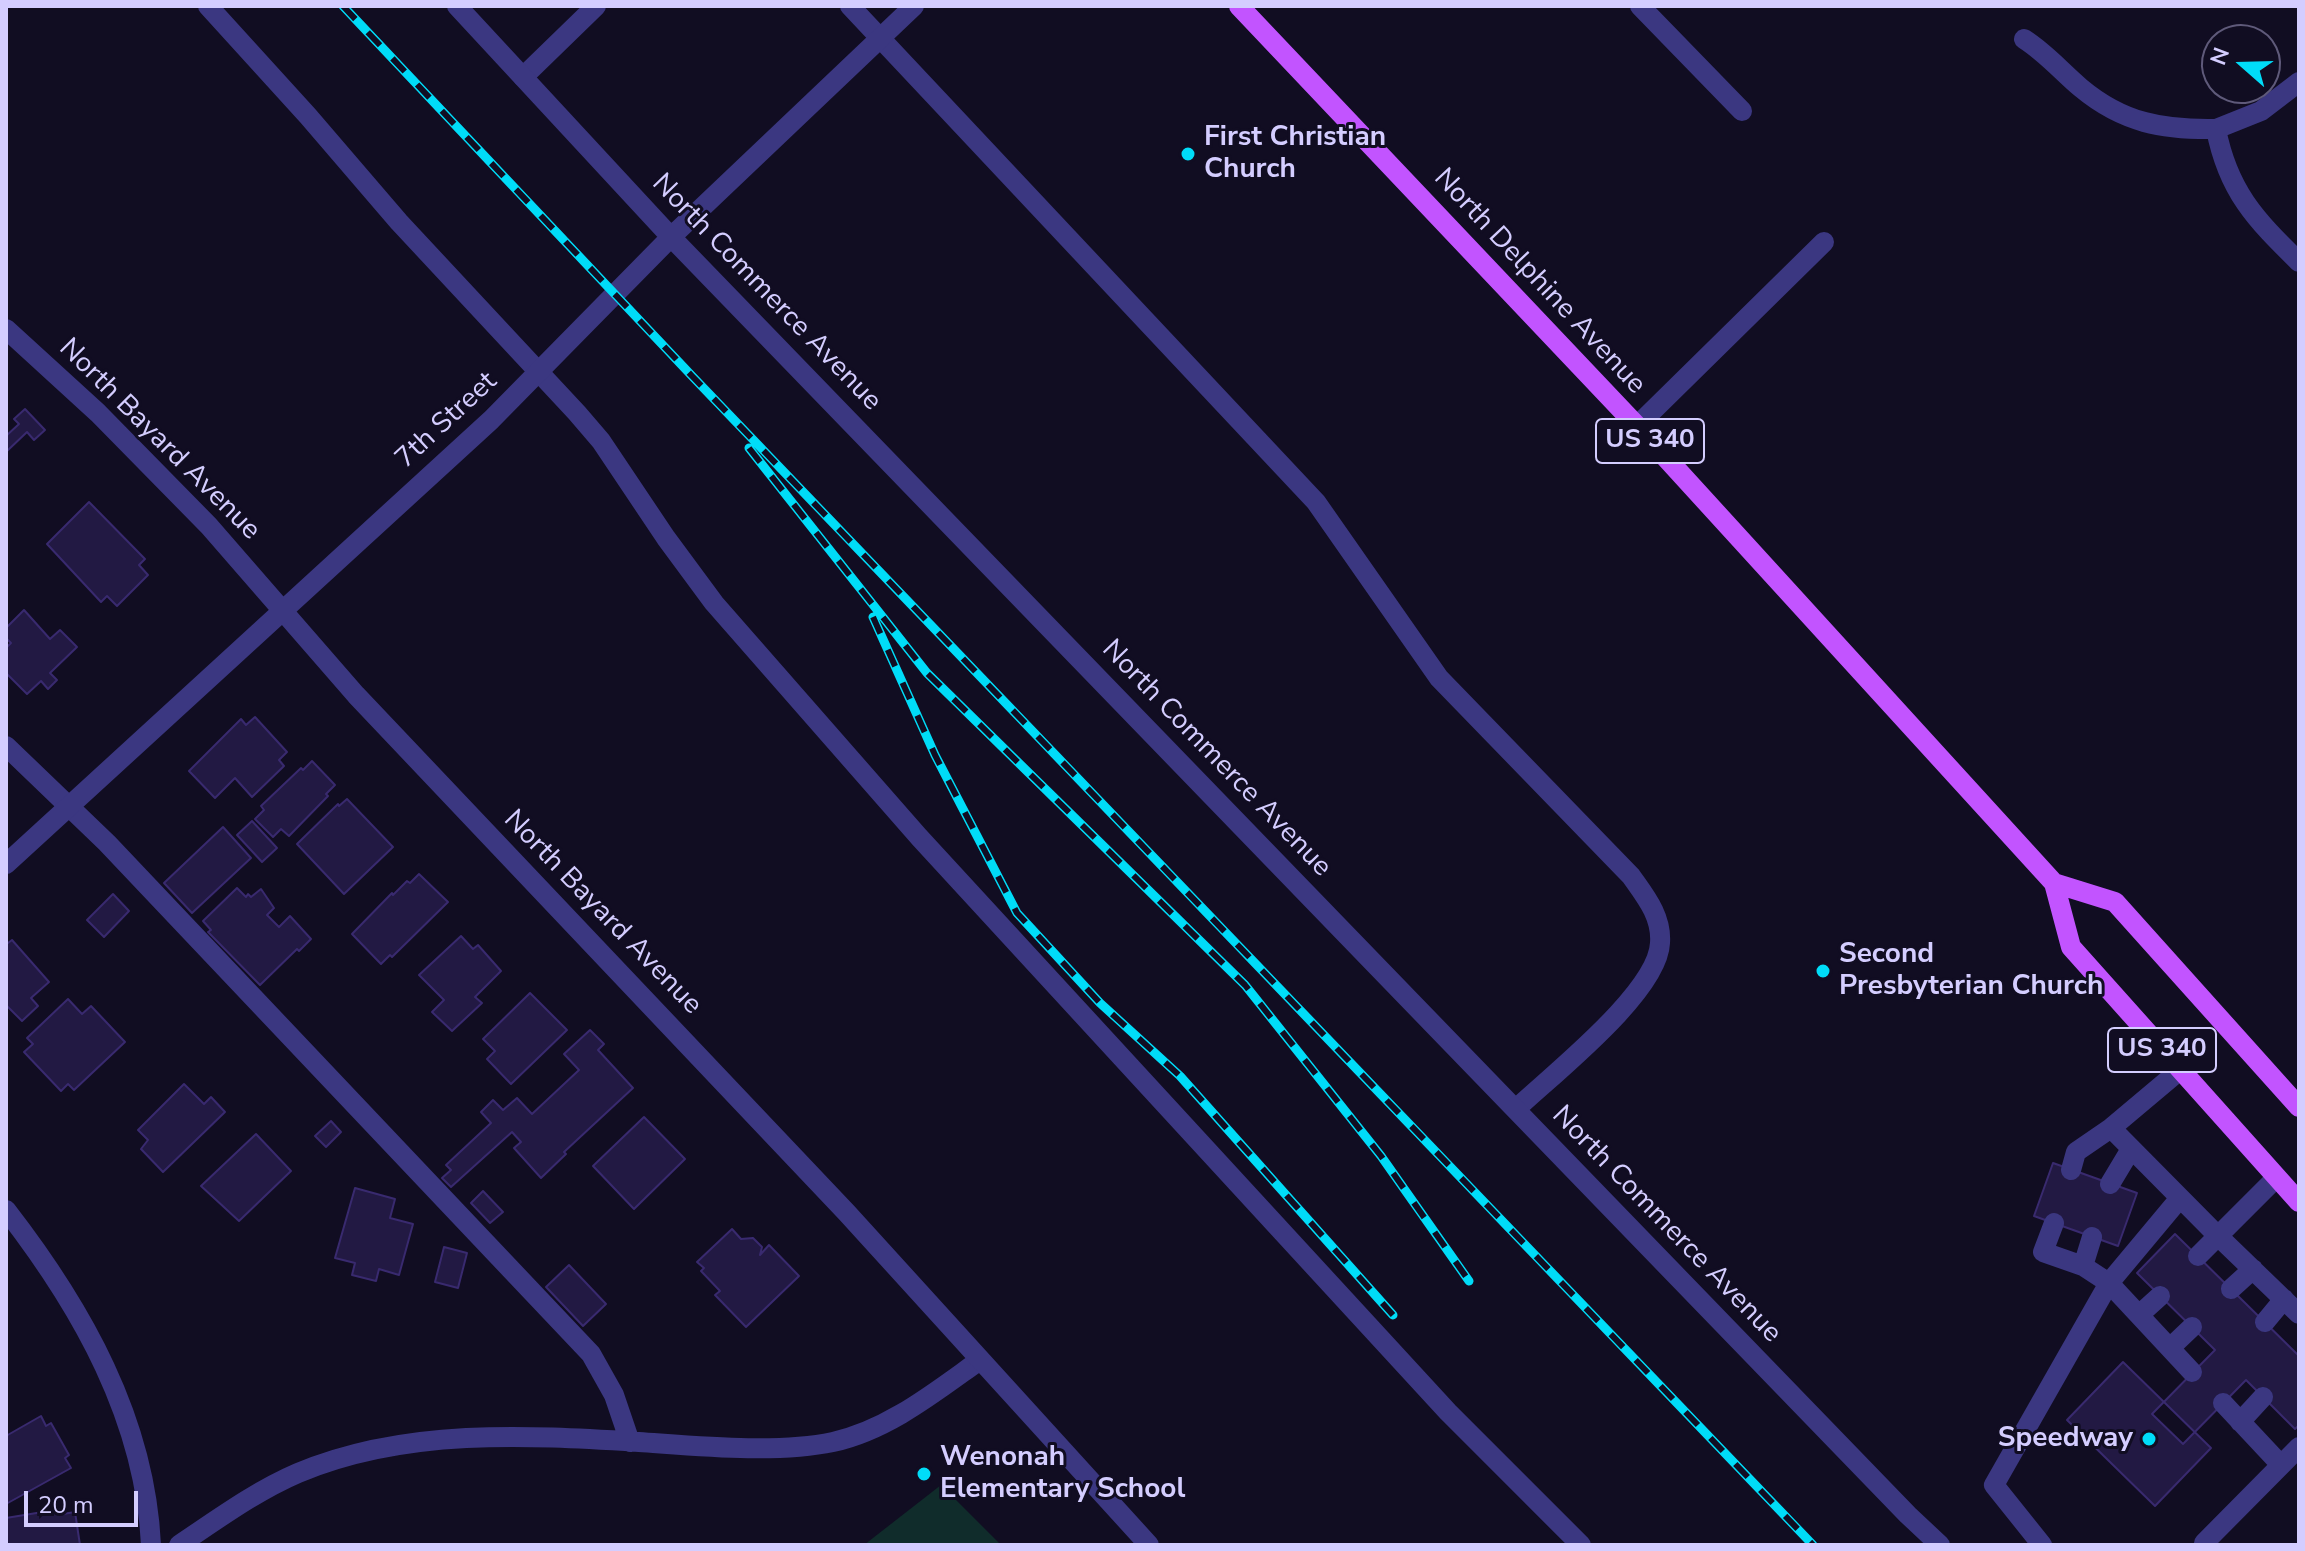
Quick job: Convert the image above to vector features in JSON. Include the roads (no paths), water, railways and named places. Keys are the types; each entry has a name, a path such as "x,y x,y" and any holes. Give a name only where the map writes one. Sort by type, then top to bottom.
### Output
{"main road":[{"name":"North Delphine Avenue","path":"1239,6 1637,426 2054,883 2071,947 2299,1202"},
{"name":"US 340","path":"2054,883 2115,902 2299,1107"}],"street":[{"path":"208,6 399,222 601,441 714,603 919,837 1448,1412 1581,1545"},
{"name":"North Commerce Avenue","path":"457,6 671,237 1940,1545"},
{"path":"523,77 596,6"},
{"path":"850,6 1316,502 1439,678 1631,876 1655,912 1661,941 1656,965 1629,1003 1516,1109"},
{"name":"7th Street","path":"6,864 491,420 671,237 914,6"},
{"path":"1640,6 1742,111"},
{"path":"2024,39 2046,53 2079,87 2105,106 2141,122 2178,130 2216,129 2261,111 2299,82"},
{"path":"2216,129 2222,159 2237,192 2299,262"},
{"path":"1637,426 1824,242"},
{"name":"North Bayard Avenue","path":"6,329 98,413 209,526 396,738 847,1213 1149,1545"},
{"path":"6,746 68,805 283,1027 591,1354 614,1395 630,1442"},
{"path":"2071,1170 2076,1152 2111,1128 2180,1070"},
{"path":"2111,1128 2292,1306 2265,1322"},
{"path":"2110,1184 2131,1149"},
{"path":"2198,1256 2276,1178"},
{"path":"2042,1545 1994,1485 2109,1283 2180,1198"},
{"path":"6,1210 43,1258 103,1360 122,1407 141,1469 151,1545"},
{"path":"2054,1223 2043,1252 2083,1266 2109,1283 2192,1372"},
{"path":"2083,1266 2092,1237"},
{"path":"2231,1289 2253,1269"},
{"path":"2139,1315 2160,1296"},
{"path":"2171,1347 2192,1327"},
{"path":"179,1545 250,1497 298,1473 357,1453 417,1441 496,1438 714,1447 799,1446 833,1442 875,1428 927,1398 980,1360"},
{"path":"2240,1422 2263,1397"},
{"path":"2223,1403 2281,1465"},
{"path":"2204,1544 2299,1447"}],"railway":[{"path":"343,6 692,376 1813,1545"},
{"path":"749,448 927,673 1245,985 1381,1156 1469,1281"},
{"path":"873,617 935,755 1017,913 1100,1003 1180,1076 1393,1315"}],"place":[{"name":"First Christian Church","path":"1188,154"},
{"name":"Second Presbyterian Church","path":"1823,971"},
{"name":"Speedway","path":"2149,1439"},
{"name":"Wenonah Elementary School","path":"924,1474"}]}
